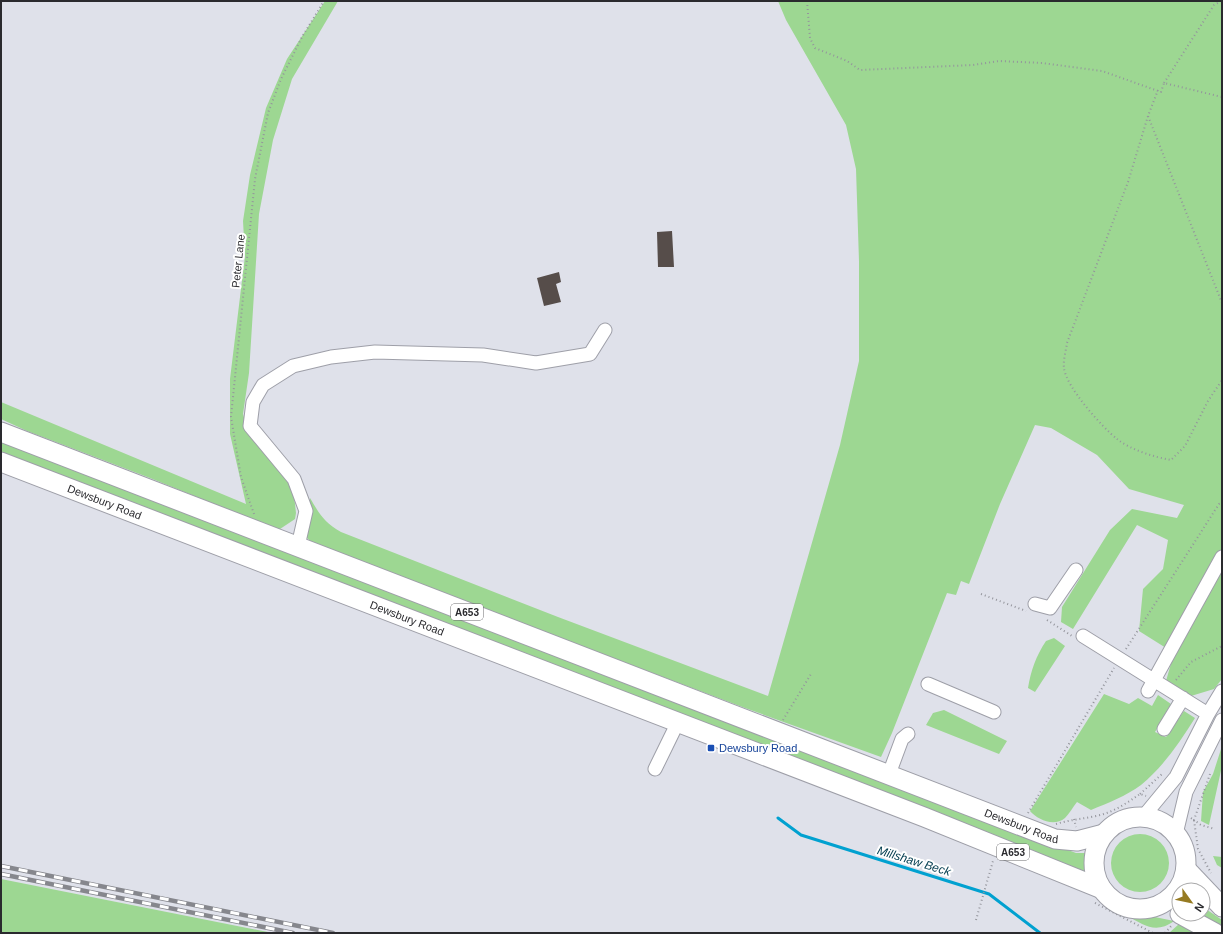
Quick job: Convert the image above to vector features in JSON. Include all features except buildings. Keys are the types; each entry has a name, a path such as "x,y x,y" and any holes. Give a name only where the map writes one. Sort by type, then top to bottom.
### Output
{"highway":[{"name":"Dewsbury Road","path":"1,432 1055,839 1078,841 1104,834"},
{"name":"Dewsbury Road","path":"1,462 997,846 1102,889 1115,901 1127,907 1142,908 1157,906 1170,898 1180,886 1186,869 1186,854 1176,834 1164,823 1143,817 1128,818 1114,825 1104,834 1097,847 1094,861 1096,876 1102,889"},
{"path":"1186,869 1222,907"},
{"name":"Dewsbury Road","path":"1157,906 1171,911"},
{"name":"Dewsbury Road","path":"1195,922 1216,933"}],"street":[{"path":"298,546 306,511 294,479 250,426 253,402 263,385 293,366 331,357 375,352 483,356 536,363 590,354 606,330"},
{"path":"1151,686 1217,579 1222,557"},
{"path":"1035,604 1050,608 1076,570"},
{"path":"1083,636 1151,686 1169,689 1208,714"},
{"path":"928,684 994,712"},
{"path":"1143,817 1176,777 1208,714 1222,691"},
{"path":"1164,729 1183,698"},
{"path":"1176,834 1186,792 1222,720"},
{"path":"655,769 678,722"},
{"path":"889,774 902,739 908,734"}],"path":[{"name":"Peter Lane","path":"260,532 241,477 231,417 255,179 268,113 281,79 302,37 324,1"},
{"path":"807,1 810,38 815,48 847,61 860,70 973,65 999,61 1042,63 1102,71 1161,92 1164,83 1214,5 1220,1"},
{"path":"1164,83 1222,97"},
{"path":"1158,90 1148,116 1128,182 1067,343 1064,368 1070,386 1081,401 1117,439 1152,456 1171,460 1185,446 1208,401 1222,380"},
{"path":"1148,116 1222,303"},
{"path":"1169,689 1191,662 1222,646"},
{"path":"776,731 811,674"},
{"path":"1212,768 1194,820 1201,825 1215,829"},
{"path":"976,920 997,846"}],"green space":[{"path":"325,1 338,1 292,79 273,140 259,214 249,373 243,414 248,431 287,480 294,495 296,513 295,519 280,529 271,527 150,478 27,431 1,419 1,402 246,504 230,434 230,379 245,256 243,221 250,175 266,108 287,59"},
{"path":"778,1 1222,1 1222,679 1214,689 1191,696 1166,681 1174,653 1139,631 1143,589 1163,569 1168,540 1137,525 1073,629 1061,622 1062,607 1110,530 1132,509 1177,518 1184,505 1129,489 1097,455 1051,428 1035,425 1000,504 969,584 961,581 956,595 947,593 892,733 881,757 745,708 315,545 307,538 306,533 310,498 323,518 330,525 341,532 558,617 768,696 840,445 859,361 859,261 856,169 846,125 786,20"},
{"path":"1,440 763,736 1076,853 1089,853 1088,874 1,457"},
{"path":"1054,638 1065,646 1035,692 1028,688 1034,663 1046,641"},
{"path":"1104,694 1129,704 1138,698 1152,706 1158,695 1171,704 1155,732 1166,737 1184,711 1195,718 1177,745 1157,770 1141,785 1129,793 1091,810 1077,802 1061,821 1051,822 1042,820 1030,811"},
{"path":"944,710 1007,741 999,754 926,725 933,713"},
{"path":"1222,746 1222,766 1209,825 1201,821 1203,792 1213,774"},
{"path":"1134,834 1146,834 1161,842 1169,857 1169,869 1161,884 1146,892 1134,892 1119,884 1111,869 1111,857 1119,842"},
{"path":"1213,856 1222,857 1222,868 1217,865"},
{"path":"1,879 273,933 1,933"},
{"path":"1211,912 1222,920 1222,928 1211,920"},
{"path":"1126,915 1150,916 1172,922 1168,925 1156,928 1139,922"},
{"path":"1179,924 1197,933 1169,933"}],"waterway":[{"name":"Millshaw Beck","path":"778,818 801,835 989,894 1040,933"}],"railway":[{"path":"1,866 333,933"},
{"path":"1,874 293,933"}],"place":[{"name":"Dewsbury Road","path":"711,748"}]}
